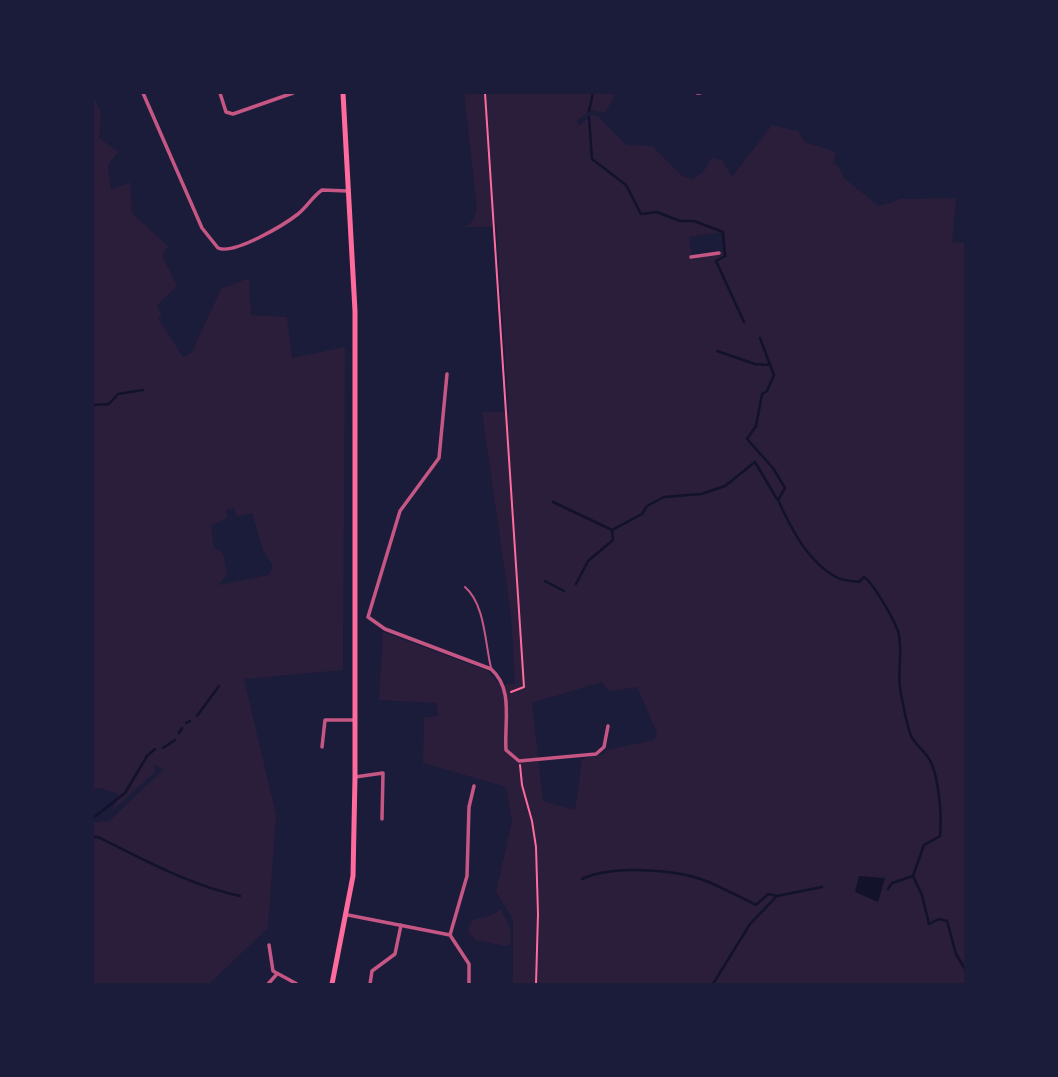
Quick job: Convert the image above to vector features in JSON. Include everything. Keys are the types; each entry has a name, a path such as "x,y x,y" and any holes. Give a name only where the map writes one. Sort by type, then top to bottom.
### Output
{"main road":[{"path":"332,984 348,915 354,867 355,311 351,191 343,93"}],"street":[{"path":"143,93 202,228 219,248 229,251 243,246 298,214 323,190 351,191"},
{"path":"220,93 226,112 233,114 293,93"},
{"path":"691,257 719,253"},
{"path":"368,617 400,511 439,458 447,374"},
{"path":"356,617 368,617 385,629 491,669 501,678 506,694 506,750 519,761 596,754 604,747 608,726"},
{"path":"322,747 325,720 355,720"},
{"path":"355,777 383,773 382,819"},
{"path":"450,935 467,877 469,807 474,786"},
{"path":"348,915 450,935 469,964 469,984"},
{"path":"370,984 372,971 395,954 401,925"},
{"path":"269,945 270,964 276,974 298,984"},
{"path":"268,984 276,974"}],"lane":[{"path":"465,587 471,593 481,618 491,669"}],"path":[{"path":"485,93 524,687 506,694"},
{"path":"519,761 536,847 536,984"}],"shaded area":[{"path":"464,93 616,93 605,113 590,110 577,121 579,126 591,115 597,116 626,145 652,146 682,176 693,179 703,172 712,158 722,160 732,177 772,125 798,131 804,142 836,152 833,164 837,165 845,179 879,206 901,199 956,198 952,242 965,243 965,984 513,984 513,919 496,892 512,821 506,787 423,763 424,717 438,716 437,703 379,700 383,632 488,671 500,685 515,684 511,615 482,412 509,412 496,221 492,221 492,227 465,227 473,221 477,207","holes":["723,232 725,250 692,260 689,237","602,682 609,691 637,687 657,733 654,740 606,750 604,754 582,759 575,810 543,801 532,703"]},
{"path":"93,97 101,112 99,138 118,152 108,165 111,190 130,182 132,213 169,247 164,251 163,257 177,286 157,305 162,316 158,318 183,357 192,352 221,289 249,278 251,315 287,317 292,358 345,347 343,670 244,679 276,815 268,928 209,984 93,984 93,822 109,821 164,769 154,765 155,772 112,811 119,794 100,788 93,790","holes":["234,508 237,516 252,513 263,550 273,566 269,575 219,585 227,574 223,553 214,548 211,526 227,518 226,510"]},
{"path":"859,876 885,878 878,902 855,892"},
{"path":"501,909 510,928 511,944 506,946 475,940 468,930 472,920 490,916"}],"waterway":[{"path":"589,111 593,93"},
{"path":"589,117 592,159 626,185 641,214 657,212 680,221 694,221 723,232 725,256 716,261 744,322"},
{"path":"760,338 774,375 767,391 762,394 756,426 747,439 773,468 785,488 778,500 809,554 840,579 859,582 864,577 878,594 898,631 899,678 906,721 913,739 932,764 941,818 940,836 924,845 913,876 922,895 929,924 939,919 947,921 956,954 965,969"},
{"path":"717,351 755,364 770,365"},
{"path":"93,405 109,404 118,394 143,390"},
{"path":"576,584 588,561 613,540 612,530 642,514 647,506 664,497 701,494 725,486 755,462 777,499"},
{"path":"553,502 612,530"},
{"path":"545,581 564,591"},
{"path":"197,716 219,686"},
{"path":"186,723 190,721"},
{"path":"179,733 182,728"},
{"path":"163,748 175,740"},
{"path":"93,818 125,793 147,756 155,749"},
{"path":"93,837 185,879 240,896"},
{"path":"582,879 626,870 661,871 706,881 756,905 768,894 777,896 822,887"},
{"path":"888,889 892,883 913,876"},
{"path":"713,984 750,924 776,897"}]}
